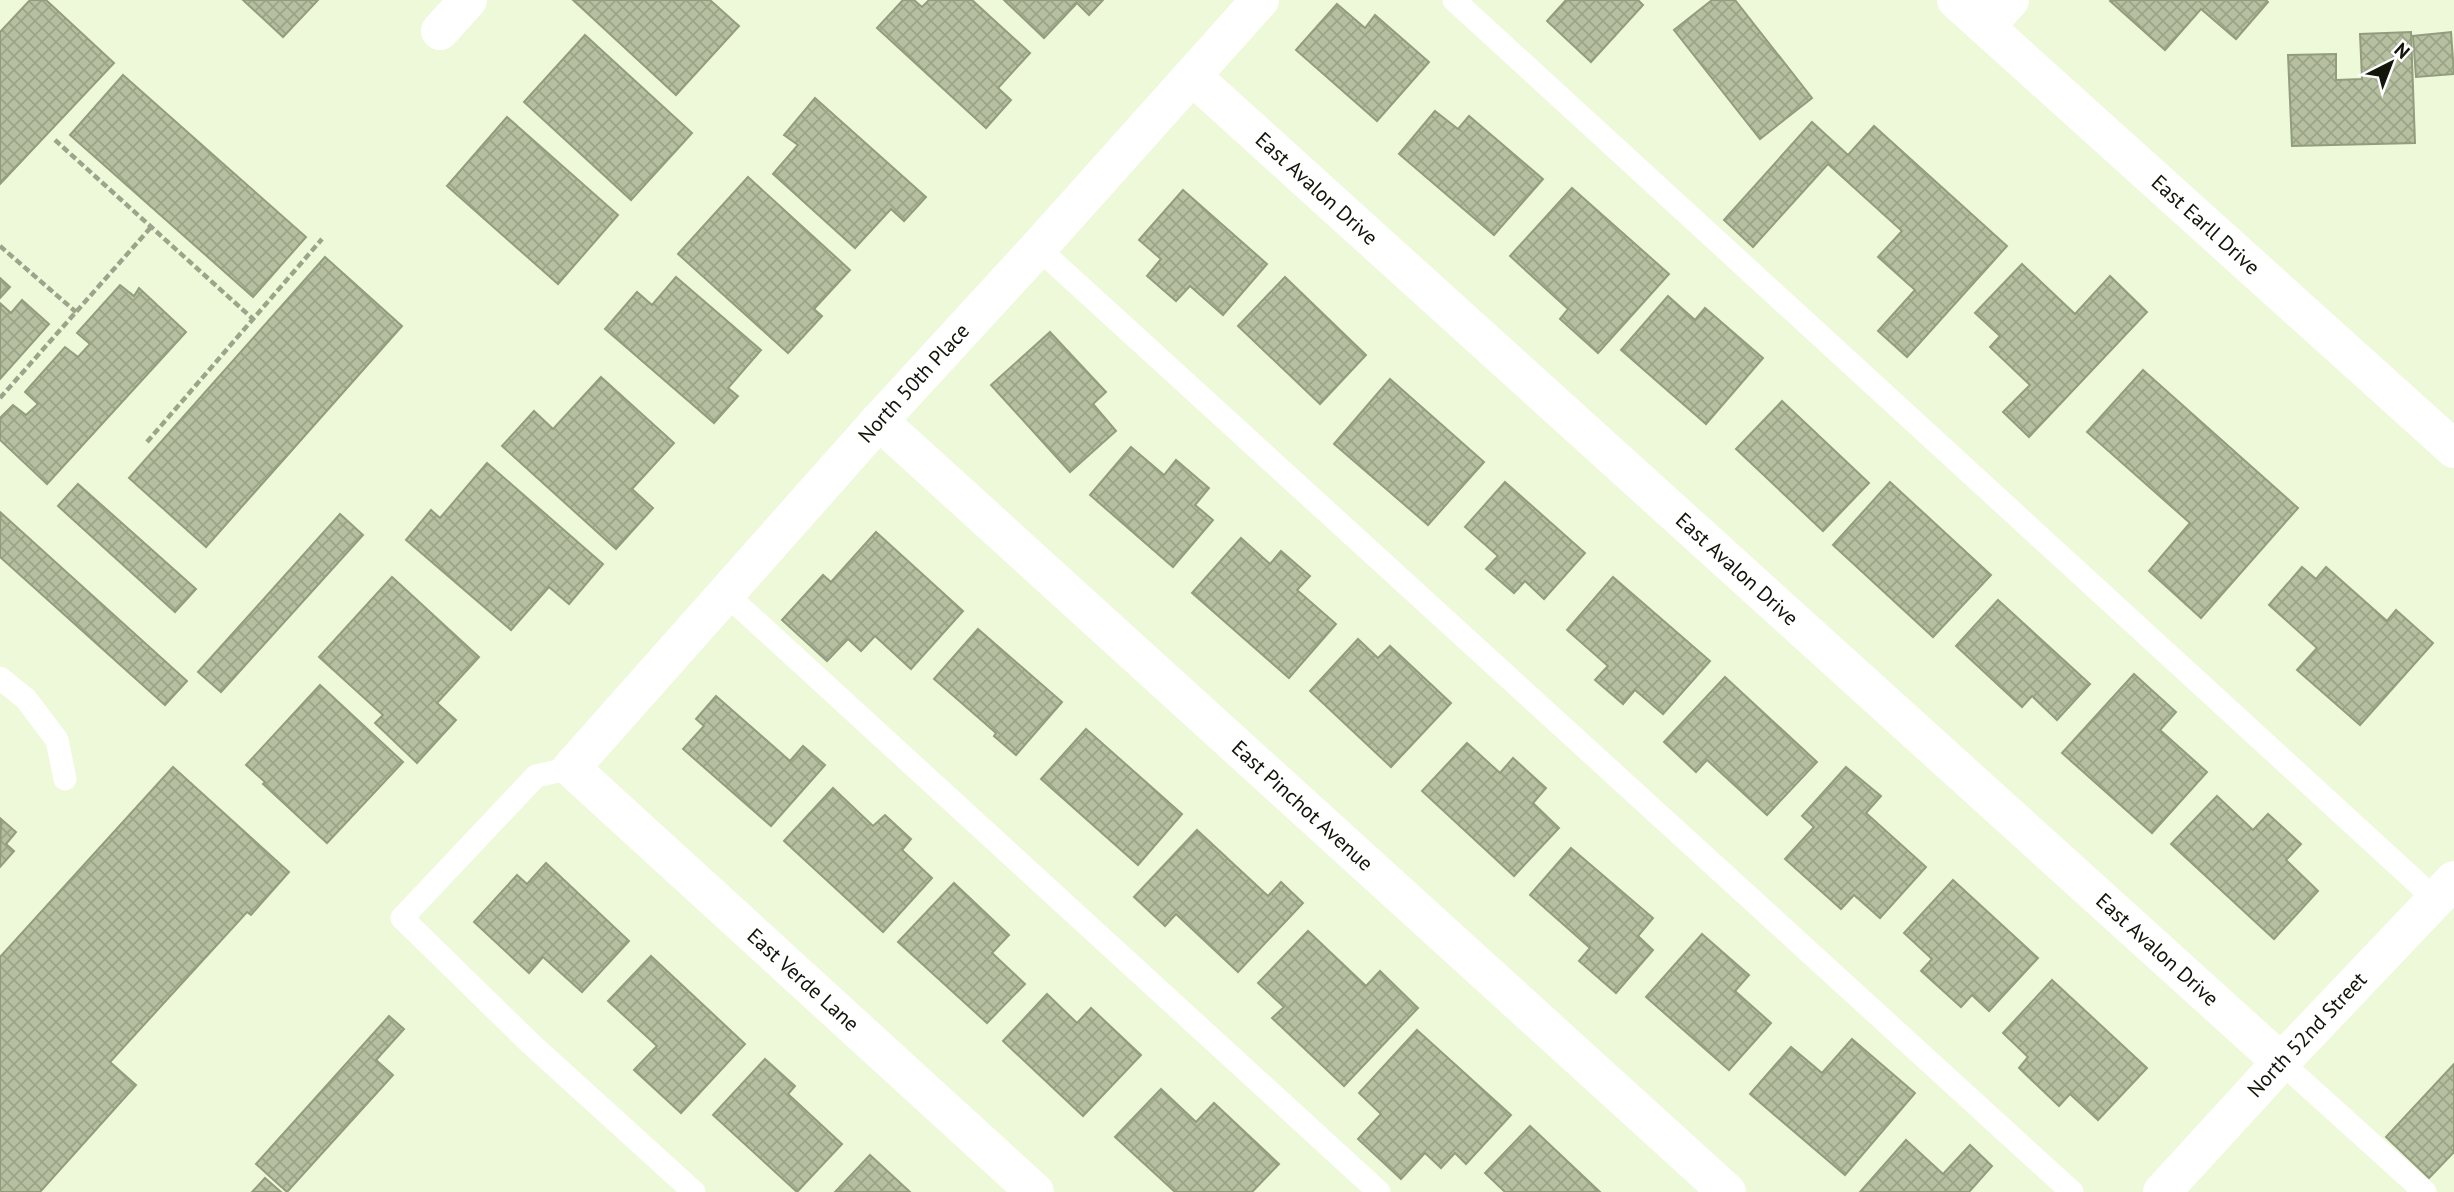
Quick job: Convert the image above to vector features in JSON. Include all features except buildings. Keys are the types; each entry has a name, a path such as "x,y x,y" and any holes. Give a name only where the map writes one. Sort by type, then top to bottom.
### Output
{"street":[{"path":"440,31 468,0"},
{"name":"North 50th Place","path":"571,768 879,421 1260,0"},
{"name":"East Earll Drive","path":"1956,0 1998,14 2454,449"},
{"name":"East Avalon Drive","path":"1192,76 2281,1062"},
{"name":"East Pinchot Avenue","path":"879,421 1727,1192"},
{"name":"East Verde Lane","path":"571,768 1035,1192"},
{"name":"North 52nd Street","path":"2162,1192 2445,890"}],"lane":[{"path":"1454,0 2445,890"},
{"path":"1038,248 2072,1192"},
{"path":"726,594 1379,1192"},
{"path":"0,678 26,699 57,740 65,779"},
{"path":"571,768 536,776 402,918 530,1042 694,1192"},
{"path":"2281,1062 2425,1192"}],"path":[{"path":"55,140 254,319"},
{"path":"0,398 152,226"},
{"path":"147,442 323,239"},
{"path":"0,246 76,312"}]}
